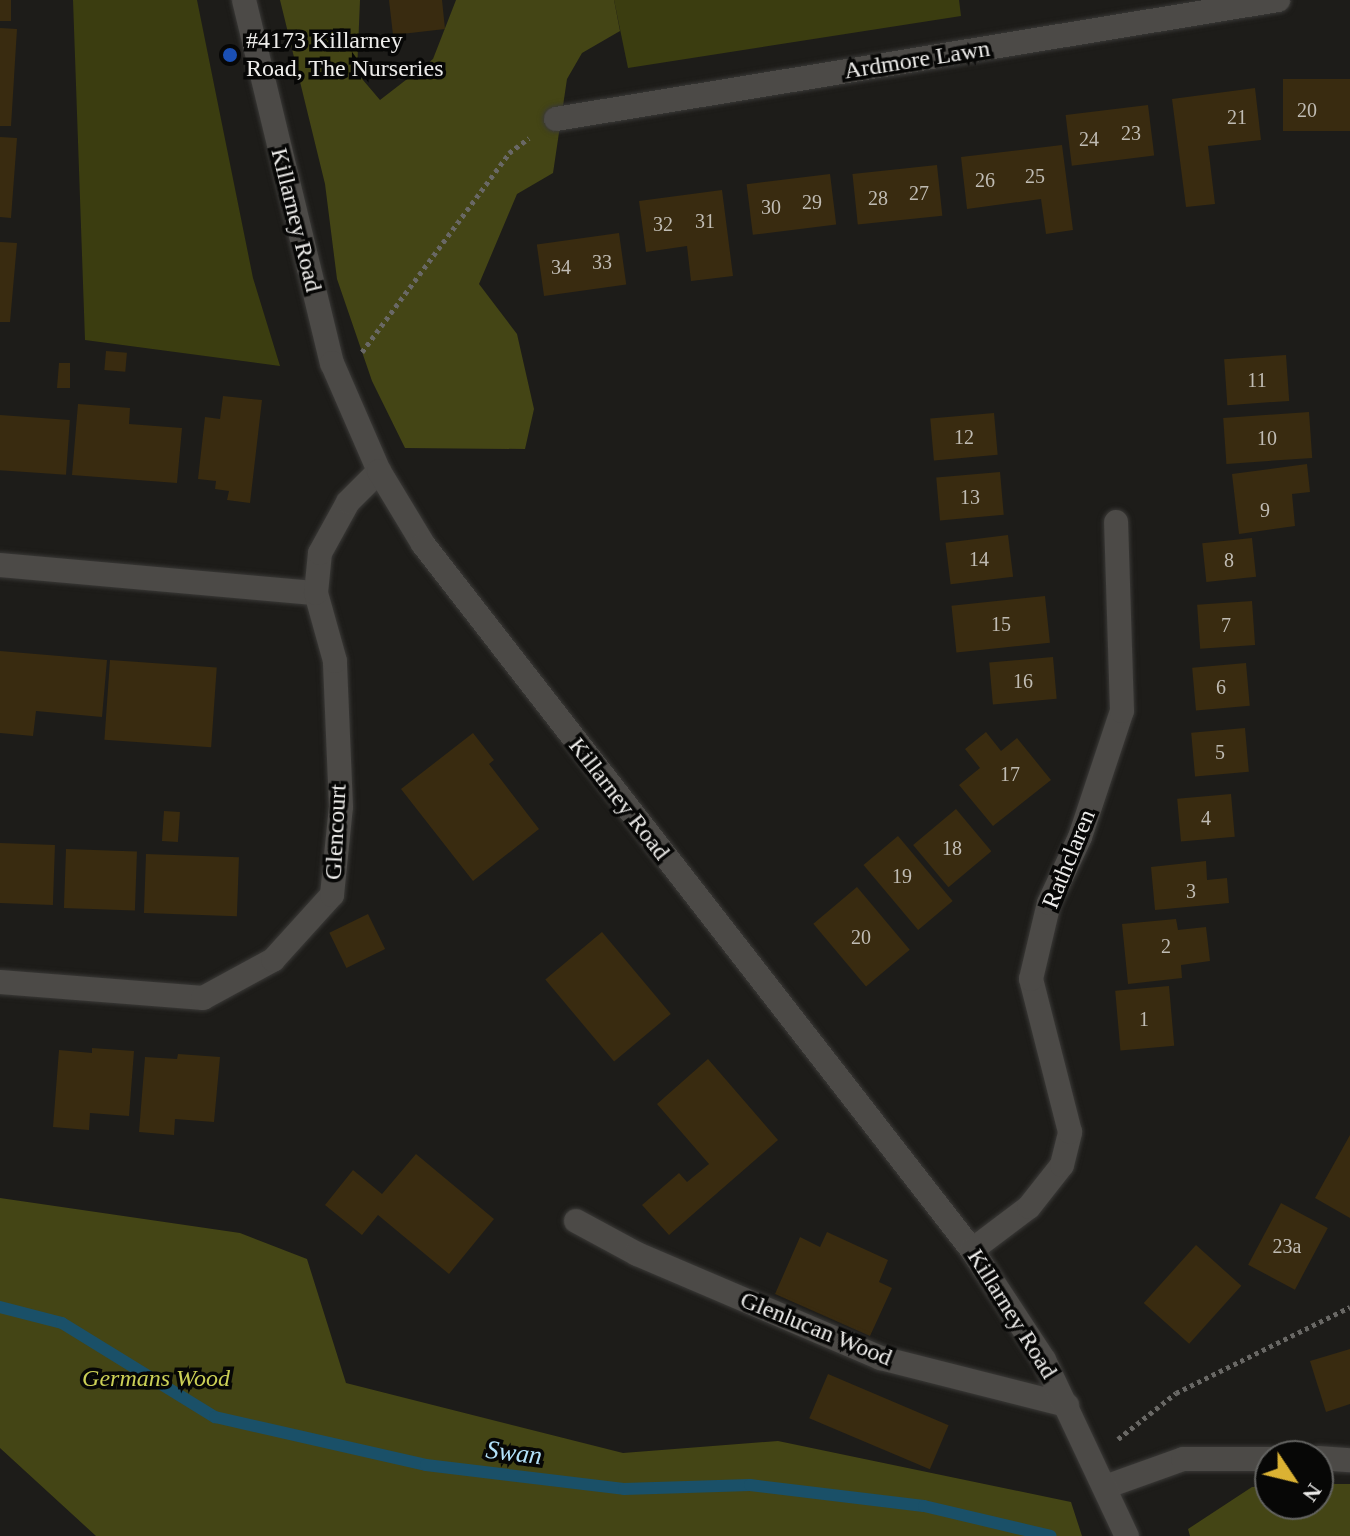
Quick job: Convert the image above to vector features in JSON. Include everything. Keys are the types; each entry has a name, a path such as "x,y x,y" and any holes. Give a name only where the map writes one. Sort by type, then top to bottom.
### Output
{"street":[{"name":"Killarney Road","path":"244,0 332,363 379,471 423,544 972,1250 1067,1405 1123,1528"},
{"name":"Ardmore Lawn","path":"556,119 1278,0"},
{"name":"Glencourt","path":"0,982 203,998 273,960 332,895 341,807 335,661 316,593 320,553 348,502 379,471"},
{"name":"Rathclaren","path":"972,1250 1029,1207 1062,1165 1070,1132 1031,979 1049,903 1080,837 1122,711 1116,522"},
{"path":"0,565 316,593"},
{"name":"Glenlucan Wood","path":"576,1221 637,1254 881,1358 1067,1405"},
{"path":"1105,1487 1183,1459 1254,1459"}],"path":[{"path":"332,363 371,349 509,153 556,119"},
{"path":"1092,1460 1176,1393 1350,1307"}],"shaded area":[{"path":"73,0 197,0 253,278 280,366 85,340"},
{"path":"614,0 959,0 961,16 628,68"}],"green space":[{"path":"280,0 360,0 357,73 380,100 433,59 456,0 614,0 620,31 582,53 567,79 553,173 517,194 479,284 517,334 534,409 525,449 405,448 372,381 337,279 325,184"},
{"name":"Germans Wood","path":"0,1198 240,1233 307,1259 346,1383 623,1453 778,1441 1071,1502 1082,1536 96,1536 0,1448"},
{"path":"1334,1484 1350,1484 1350,1536 1190,1536 1188,1529 1252,1487 1254,1520 1334,1520"}],"building":[{"path":"0,0 11,0 11,21 0,21"},
{"path":"389,0 442,0 445,29 393,35"},
{"path":"0,28 17,29 11,126 0,126"},
{"path":"1283,79 1350,79 1350,131 1283,131"},
{"path":"1255,88 1261,140 1208,146 1215,204 1186,207 1172,99"},
{"path":"1148,105 1154,156 1072,166 1066,115"},
{"path":"0,137 17,138 11,218 0,217"},
{"path":"1062,145 1073,230 1046,234 1041,199 967,209 961,157"},
{"path":"937,165 942,216 858,225 852,174"},
{"path":"830,174 836,225 753,235 747,184"},
{"path":"722,190 733,276 691,281 687,246 646,252 639,201"},
{"path":"619,233 626,284 544,296 537,245"},
{"path":"0,242 17,243 10,322 0,322"},
{"path":"106,351 127,353 125,372 104,370"},
{"path":"1286,355 1289,401 1227,405 1224,359"},
{"path":"59,363 70,363 70,388 57,388"},
{"path":"223,396 262,400 250,503 227,500 229,491 215,489 216,481 198,479 205,417 220,419"},
{"path":"78,404 130,408 129,424 182,428 177,483 72,475"},
{"path":"1309,412 1312,458 1226,464 1223,418"},
{"path":"994,413 998,455 934,460 930,419"},
{"path":"0,415 70,420 66,475 0,470"},
{"path":"1307,464 1310,492 1292,494 1295,526 1239,534 1232,474"},
{"path":"1000,472 1004,515 940,520 936,478"},
{"path":"1008,535 1013,577 951,584 945,543"},
{"path":"1252,538 1256,577 1206,582 1202,543"},
{"path":"1045,596 1050,643 956,653 952,606"},
{"path":"1252,601 1255,645 1200,649 1197,605"},
{"path":"0,651 107,660 102,717 36,711 33,736 0,733"},
{"path":"1053,657 1057,699 993,704 989,663"},
{"path":"110,660 217,667 211,747 104,740"},
{"path":"1246,663 1250,706 1196,711 1192,668"},
{"path":"1245,728 1249,772 1195,777 1191,733"},
{"path":"986,732 1001,751 1017,738 1051,780 993,826 959,785 980,768 965,749"},
{"path":"473,733 494,760 489,764 539,829 473,881 401,789"},
{"path":"1231,794 1235,837 1181,842 1177,799"},
{"path":"956,809 991,851 948,887 913,845"},
{"path":"164,811 180,812 178,842 162,841"},
{"path":"898,836 953,901 918,930 864,865"},
{"path":"0,843 55,845 53,905 0,903"},
{"path":"66,849 137,851 135,910 64,908"},
{"path":"146,854 239,857 237,916 144,913"},
{"path":"1206,861 1207,880 1227,878 1229,903 1155,910 1151,867"},
{"path":"857,887 910,950 866,986 813,924"},
{"path":"368,914 385,949 346,968 329,933"},
{"path":"1176,919 1178,930 1206,927 1210,961 1181,965 1182,978 1128,984 1122,924"},
{"path":"602,932 671,1014 614,1062 545,980"},
{"path":"1169,986 1174,1046 1120,1050 1115,991"},
{"path":"92,1048 134,1051 129,1116 90,1113 89,1130 53,1127 59,1050 92,1053"},
{"path":"178,1054 220,1057 214,1122 175,1119 174,1135 139,1132 145,1057 177,1059"},
{"path":"708,1059 778,1140 669,1235 642,1205 679,1173 687,1182 709,1164 657,1104"},
{"path":"1350,1135 1350,1218 1315,1198"},
{"path":"416,1154 494,1219 449,1274 378,1215 362,1235 325,1205 353,1170 382,1194"},
{"path":"1281,1203 1328,1228 1295,1290 1248,1265"},
{"path":"827,1232 888,1260 879,1282 892,1288 870,1336 775,1294 800,1237 820,1247"},
{"path":"1196,1245 1241,1286 1189,1344 1144,1303"},
{"path":"1350,1349 1350,1404 1326,1412 1310,1361"},
{"path":"828,1374 949,1425 930,1469 809,1418"}],"waterway":[{"name":"Swan","path":"0,1307 62,1323 215,1417 426,1465 624,1489 750,1485 924,1506 1051,1536"}],"place":[{"name":"#4173 Killarney Road, The Nurseries","path":"230,55"}]}
